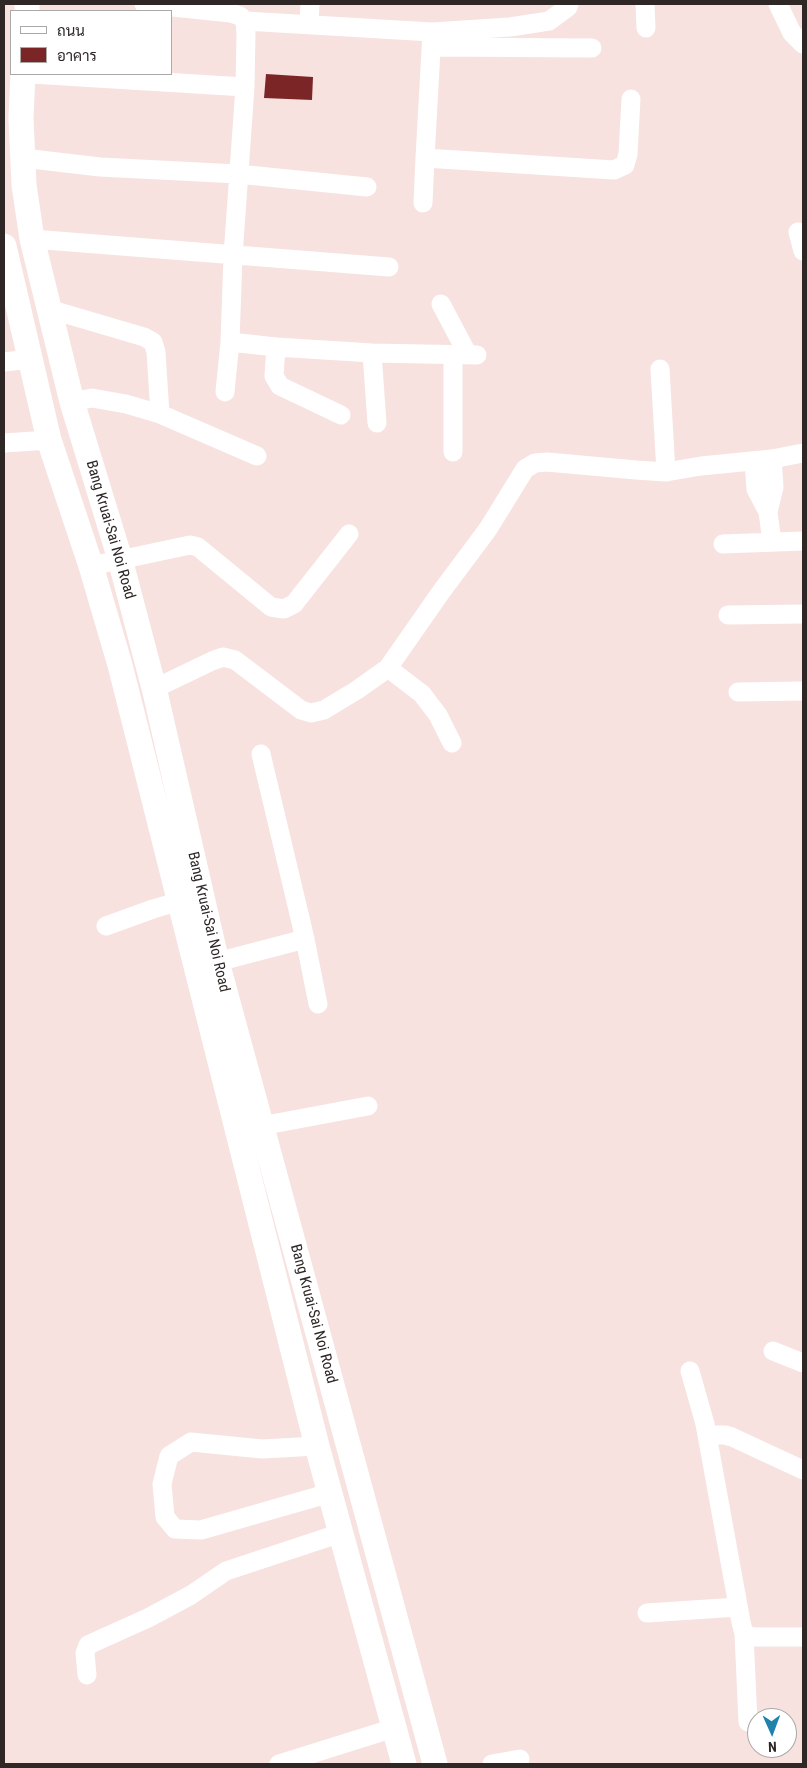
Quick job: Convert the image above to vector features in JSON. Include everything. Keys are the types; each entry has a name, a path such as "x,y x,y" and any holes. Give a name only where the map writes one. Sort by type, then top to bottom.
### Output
{"main road":[{"name":"Bang Kruai-Sai Noi Road","path":"23,75 21,118 24,184 32,239 49,309 72,402 120,559 155,692 216,962 435,1764"},
{"name":"Bang Kruai-Sai Noi Road","path":"4,246 49,440 91,566 120,665 330,1493 404,1764"}],"street":[{"path":"144,4 194,6 309,24 432,40 592,48"},
{"path":"309,24 310,4"},
{"path":"432,40 549,21 568,7 569,4"},
{"path":"645,4 646,28"},
{"path":"778,4 792,33 803,44"},
{"path":"225,392 230,342 246,34 236,12"},
{"path":"423,203 432,40"},
{"path":"47,75 244,87"},
{"path":"425,158 614,170 625,165 628,154 631,99"},
{"path":"23,158 100,167 238,174 367,187"},
{"path":"798,232 803,251"},
{"path":"32,239 389,267"},
{"path":"441,304 466,355 454,452"},
{"path":"49,309 144,337 153,342 156,352 160,414"},
{"path":"230,342 372,353 466,355"},
{"path":"276,347 274,376 280,386 341,415"},
{"path":"372,353 377,423"},
{"path":"4,362 31,359"},
{"path":"660,369 666,472"},
{"path":"72,402 92,398 126,404 160,414 258,456"},
{"path":"4,442 49,440"},
{"path":"155,692 162,685 223,657 234,660 301,710 311,713 324,710 388,668 488,529 525,469 535,463 547,462 666,472 803,454"},
{"path":"763,460 756,489 768,512 772,542"},
{"path":"91,566 190,545 198,547 271,608 284,609 294,604 349,534"},
{"path":"723,544 803,541"},
{"path":"728,615 803,614"},
{"path":"388,668 422,694 438,715 452,743"},
{"path":"738,692 803,691"},
{"path":"261,754 305,939 318,1004"},
{"path":"106,926 145,911 180,901"},
{"path":"216,962 305,939"},
{"path":"261,1126 368,1106"},
{"path":"774,1351 803,1363"},
{"path":"690,1371 708,1435 744,1634 747,1708"},
{"path":"708,1435 732,1437 803,1470"},
{"path":"318,1446 262,1449 190,1442 169,1456 162,1484 165,1517 175,1528 201,1530 330,1493"},
{"path":"88,1675 85,1653 88,1645 148,1618 191,1595 226,1571 341,1533"},
{"path":"647,1613 738,1607"},
{"path":"744,1634 753,1637 803,1637"},
{"path":"279,1764 394,1728"},
{"path":"492,1764 520,1759"}],"building":[{"path":"266,74 313,77 312,100 264,98"}]}
